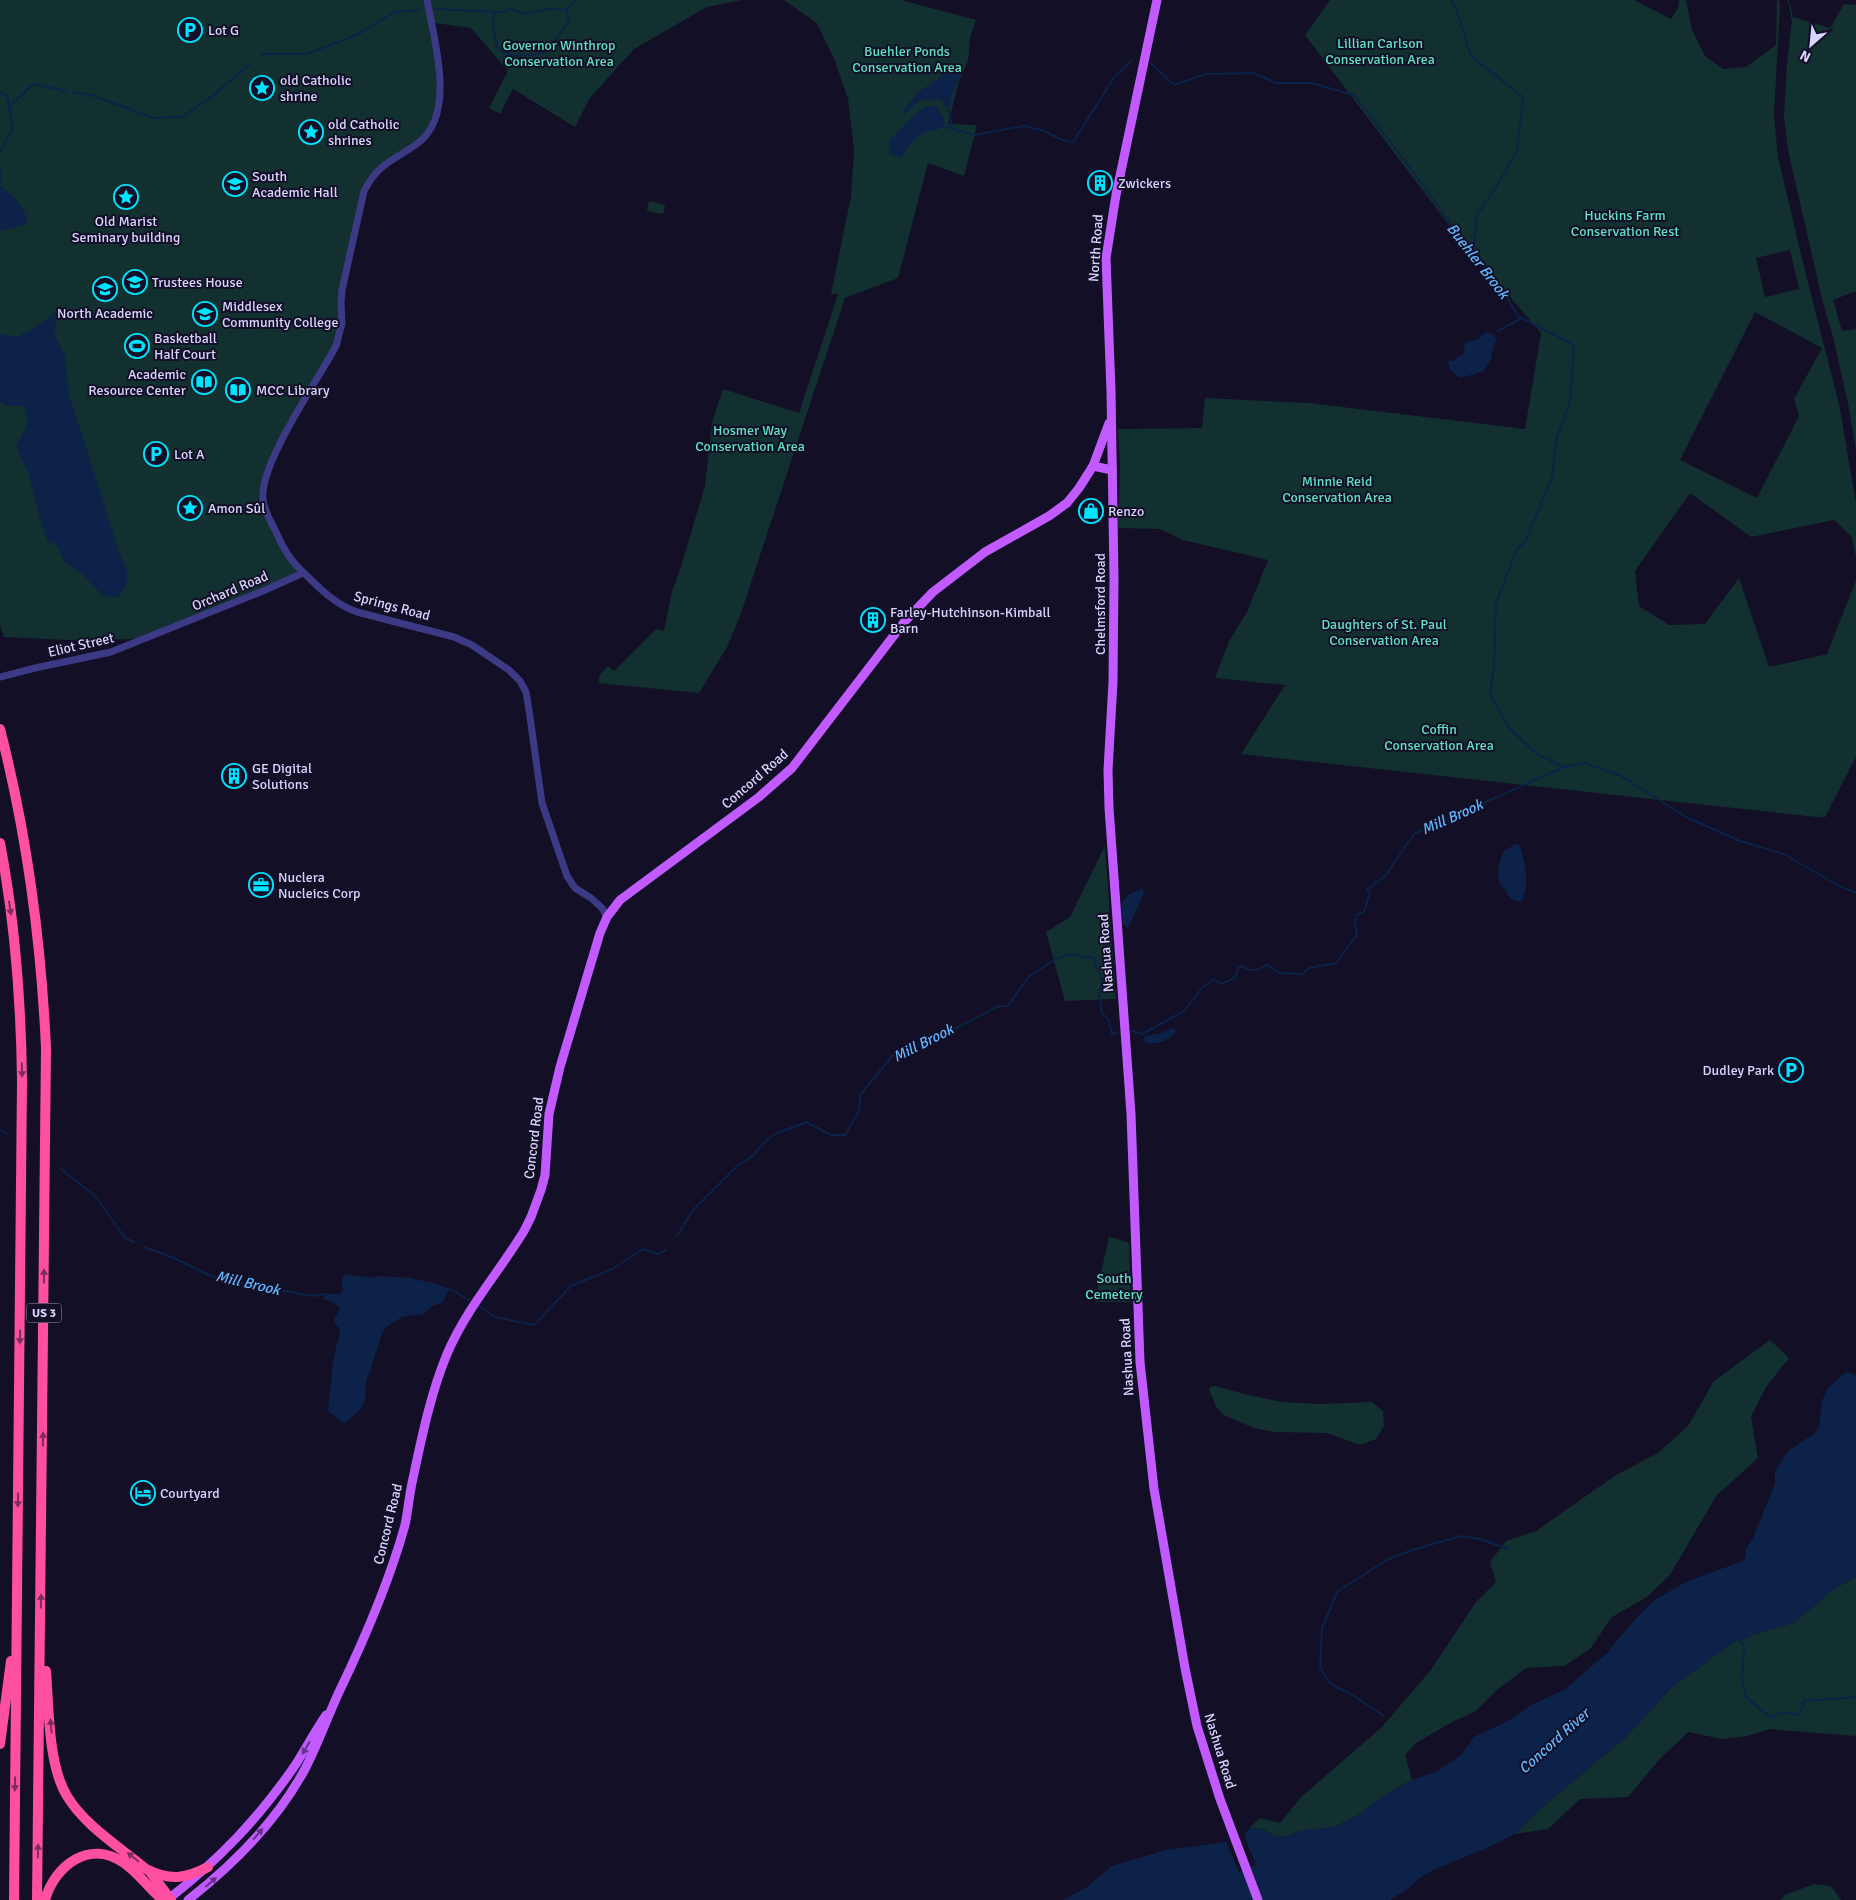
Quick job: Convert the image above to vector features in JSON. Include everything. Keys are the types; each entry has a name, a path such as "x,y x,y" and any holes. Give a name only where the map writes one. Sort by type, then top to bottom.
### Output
{"highway":[{"name":"US 3","path":"0,729 23,834 30,879 40,958 45,1028 37,1900"},
{"name":"US 3","path":"0,843 16,944 21,1026 22,1170 14,1900"},
{"path":"0,1744 17,1613"},
{"path":"40,1621 55,1765 62,1787 87,1820 146,1869 168,1899"},
{"path":"45,1900 58,1874 71,1862 94,1854 112,1856 126,1864 168,1899"},
{"path":"146,1869 160,1875 179,1878 192,1875 208,1867"},
{"path":"143,1880 149,1900"}],"main road":[{"name":"North Road","path":"1112,470 1112,417 1106,271 1110,227 1157,0"},
{"path":"1112,417 1093,466 1112,470"},
{"name":"Concord Road","path":"188,1900 238,1856 284,1804 312,1755 332,1707 360,1649 388,1579 410,1504 412,1486 430,1409 446,1356 471,1310 531,1218 542,1190 554,1091 600,933 607,917 620,900 728,821 780,780 792,768 905,620 933,592 984,552 1062,507 1079,488 1093,466"},
{"name":"Chelmsford Road","path":"1111,739 1113,682 1112,470"},
{"name":"Nashua Road","path":"1111,739 1108,786 1109,808 1131,1115 1140,1362 1147,1434 1160,1529 1191,1700 1209,1764 1258,1900"},
{"name":"Concord Road","path":"168,1899 208,1867 259,1814 295,1765 332,1707"}],"street":[{"name":"Springs Road","path":"427,0 439,74 440,92 434,122 425,137 381,166 371,177 364,191 342,290 342,323 336,346 286,432 268,470 263,489 264,506 284,550 294,564 323,591 347,608 454,637 472,645 517,676 524,688 528,701 542,803 567,876 574,888 591,898 602,908 607,917"},
{"name":"Orchard Road","path":"166,631 263,591 303,572"},
{"name":"Eliot Street","path":"0,677 111,652 166,631"}],"green space":[{"name":"Middlesex Community College","path":"0,0 427,0 435,42 439,98 425,137 371,177 346,271 340,334 268,470 263,498 277,534 303,573 141,639 68,640 4,637 0,626"},
{"name":"Governor Winthrop Conservation Area","path":"430,0 742,0 707,7 634,49 589,99 575,127 513,89 500,114 489,108 508,71 471,28 435,23"},
{"path":"784,0 901,0 976,20 970,37 968,61 959,81 948,124 977,125 964,176 928,163 898,278 845,298 740,616 727,647 699,693 598,683 600,674 608,666 614,671 656,629 664,631 672,591 705,486 712,422 723,389 799,413 838,294 831,294 851,197 854,150 848,99 835,61 817,23"},
{"path":"1330,0 1634,0 1671,19 1678,8 1679,0 1686,0 1692,30 1705,56 1723,69 1746,67 1776,45 1777,0 1779,0 1774,116 1778,157 1839,404 1856,503 1856,557 1852,537 1834,520 1751,537 1690,493 1635,571 1639,606 1669,625 1705,624 1739,578 1769,667 1827,654 1856,580 1856,757 1825,817 1813,813 1826,818 1241,754 1285,685 1215,678 1229,641 1247,612 1268,560 1183,540 1160,529 1118,528 1120,468 1118,429 1202,428 1205,398 1309,403 1525,429 1541,333 1452,229 1305,35","holes":["1790,250 1799,289 1765,297 1756,258","1755,312 1822,348 1794,399 1799,416 1757,498 1680,460"]},
{"path":"1788,0 1793,17 1830,28 1844,4 1856,5 1856,291 1833,300 1842,331 1856,329 1856,450 1834,341 1822,299 1788,150 1784,117 1787,63 1792,22"},
{"path":"649,201 665,205 663,214 647,211"},
{"path":"1105,846 1116,999 1065,1001 1046,932 1070,917"},
{"name":"South Cemetery","path":"1109,1236 1129,1243 1131,1302 1095,1302"},
{"path":"1770,1340 1789,1358 1766,1387 1751,1417 1758,1458 1716,1496 1670,1575 1647,1597 1612,1617 1590,1649 1564,1666 1526,1668 1498,1689 1476,1711 1452,1722 1416,1743 1405,1755 1412,1780 1387,1794 1358,1815 1334,1827 1300,1831 1288,1836 1275,1836 1262,1829 1249,1828 1260,1818 1280,1823 1301,1797 1381,1728 1430,1671 1476,1602 1496,1582 1490,1562 1506,1541 1536,1531 1616,1475 1658,1453 1688,1426 1714,1381"},
{"path":"1216,1386 1282,1402 1319,1404 1372,1402 1383,1411 1384,1426 1376,1439 1360,1445 1327,1433 1275,1432 1254,1428 1224,1415 1217,1408 1209,1390 1210,1387"},
{"path":"1856,1576 1856,1736 1770,1729 1747,1736 1722,1739 1688,1732 1658,1761 1628,1797 1580,1799 1548,1829 1515,1834 1540,1809 1626,1737 1671,1688 1730,1644 1795,1622 1830,1592"},
{"path":"1814,1884 1831,1886 1841,1900 1781,1900 1785,1895"}],"water":[{"path":"947,71 960,72 951,105 948,107 944,106 942,101 937,99 935,101 925,100 918,102 904,114 902,112 918,92"},
{"path":"928,106 937,106 945,121 940,128 918,136 901,158 889,154 889,141 913,116"},
{"path":"0,186 18,202 25,213 28,224 0,231"},
{"path":"56,312 55,337 65,355 69,394 120,555 126,567 127,581 119,598 103,596 80,572 65,563 56,544 48,542 41,523 29,475 16,446 26,427 26,412 23,406 7,406 0,402 0,334 17,337"},
{"path":"1486,332 1493,334 1497,341 1493,347 1491,360 1482,372 1460,378 1449,368 1448,360 1454,361 1459,356 1463,356 1465,343 1478,339"},
{"path":"1515,844 1519,844 1526,872 1526,887 1522,901 1510,898 1498,878 1499,864 1503,852"},
{"path":"1142,888 1144,893 1128,928 1123,924 1122,910 1124,901 1129,894"},
{"path":"1172,1028 1175,1029 1175,1033 1162,1042 1149,1043 1143,1039 1145,1036 1161,1033"},
{"path":"345,1274 373,1278 379,1276 409,1278 434,1283 450,1289 444,1301 440,1304 434,1305 423,1314 402,1317 385,1328 366,1380 365,1401 360,1410 345,1423 328,1411 333,1362 340,1335 339,1328 334,1323 334,1319 340,1309 333,1302 323,1299 327,1294 340,1294 343,1290 341,1279"},
{"name":"Concord River","path":"1846,1372 1856,1375 1856,1576 1830,1592 1795,1622 1752,1635 1747,1639 1741,1639 1731,1644 1671,1688 1626,1737 1540,1809 1515,1834 1485,1849 1433,1870 1390,1900 1063,1900 1087,1887 1112,1866 1166,1850 1226,1842 1239,1872 1256,1865 1244,1835 1249,1828 1262,1829 1275,1836 1288,1836 1300,1831 1334,1827 1358,1815 1387,1794 1412,1780 1438,1771 1461,1755 1474,1737 1510,1720 1533,1704 1564,1690 1606,1654 1638,1616 1656,1599 1688,1581 1743,1561 1746,1556 1745,1550 1753,1538 1775,1483 1775,1471 1788,1451 1815,1433 1819,1426 1822,1401 1827,1389"}],"waterway":[{"path":"435,9 501,12 510,9 524,14 548,9 566,10 577,0"},
{"path":"1451,0 1457,11 1471,56 1523,97 1517,151 1477,215 1473,255"},
{"path":"261,56 264,54 307,54 359,34 394,12 419,10"},
{"path":"496,12 492,20 497,47 505,53 515,56 547,51 569,22 566,10"},
{"name":"Buehler Brook","path":"943,126 975,135 1024,126 1073,142 1115,76 1132,60"},
{"name":"Buehler Brook","path":"1151,63 1174,85 1206,74 1254,73 1276,83 1311,83 1354,95 1473,255 1502,289 1518,316 1574,345 1570,402 1556,440 1552,478 1525,542 1517,549 1496,603 1494,666 1490,694 1510,729 1537,754 1564,767"},
{"path":"73,92 94,96 153,118 182,117 211,97 249,65"},
{"path":"9,107 33,84 66,91"},
{"path":"0,92 8,97 13,129 0,152"},
{"path":"948,107 952,129"},
{"path":"0,169 0,183"},
{"path":"1498,331 1522,318"},
{"name":"Mill Brook","path":"1131,1031 1142,1034 1184,1011 1202,988 1214,979 1219,983 1228,981 1236,976 1238,968 1242,966 1255,970 1267,965 1280,973 1302,974 1309,968 1336,963 1357,935 1355,922 1357,915 1364,912 1370,893 1367,890 1386,875 1414,834 1564,767 1585,763 1621,776 1686,817 1740,841 1784,854 1837,885 1856,893"},
{"name":"Mill Brook","path":"677,1236 693,1210 739,1164 749,1159 772,1136 806,1122 831,1135 845,1135 859,1111 860,1095 893,1055 958,1027 999,1006 1008,1006 1029,976 1058,958 1072,954 1093,957 1102,981 1099,994 1102,1013 1109,1020 1112,1034 1117,1033"},
{"name":"Mill Brook","path":"0,1130 8,1134"},
{"name":"Mill Brook","path":"60,1168 96,1197 125,1238 134,1242"},
{"name":"Mill Brook","path":"144,1247 224,1280 313,1296 327,1294"},
{"name":"Mill Brook","path":"479,1306 495,1317 534,1325 571,1286 612,1269 643,1249 658,1254 666,1250"},
{"name":"Mill Brook","path":"450,1289 469,1300"},
{"path":"1383,1715 1349,1693 1334,1686 1320,1668 1322,1628 1338,1591 1387,1560 1412,1550 1461,1536 1480,1539 1508,1549"},
{"path":"1739,1639 1744,1645 1742,1681 1746,1697 1771,1718 1781,1712 1799,1715 1804,1701 1856,1697"}],"place":[{"name":"Lot G","path":"190,30"},
{"name":"old Catholic shrine","path":"262,88"},
{"name":"old Catholic shrines","path":"311,132"},
{"name":"Zwickers","path":"1100,183"},
{"name":"South Academic Hall","path":"235,184"},
{"name":"Old Marist Seminary building","path":"126,197"},
{"name":"Trustees House","path":"135,282"},
{"name":"North Academic","path":"105,289"},
{"name":"Middlesex Community College","path":"205,314"},
{"name":"Basketball Half Court","path":"137,346"},
{"name":"Academic Resource Center","path":"204,382"},
{"name":"MCC Library","path":"238,390"},
{"name":"Lot A","path":"156,454"},
{"name":"Amon Sûl","path":"190,508"},
{"name":"Renzo","path":"1091,511"},
{"name":"Farley-Hutchinson-Kimball Barn","path":"873,620"},
{"name":"GE Digital Solutions","path":"234,776"},
{"name":"Nuclera Nucleics Corp","path":"261,885"},
{"name":"Dudley Park","path":"1791,1070"},
{"name":"Courtyard","path":"143,1493"}],"park label":[{"name":"Lillian Carlson Conservation Area","path":"1380,52"},
{"name":"Buehler Ponds Conservation Area","path":"907,59"},
{"name":"Huckins Farm Conservation Rest","path":"1625,224"},
{"name":"Hosmer Way Conservation Area","path":"750,438"},
{"name":"Minnie Reid Conservation Area","path":"1337,490"},
{"name":"Daughters of St. Paul Conservation Area","path":"1384,632"},
{"name":"Coffin Conservation Area","path":"1439,738"}]}
